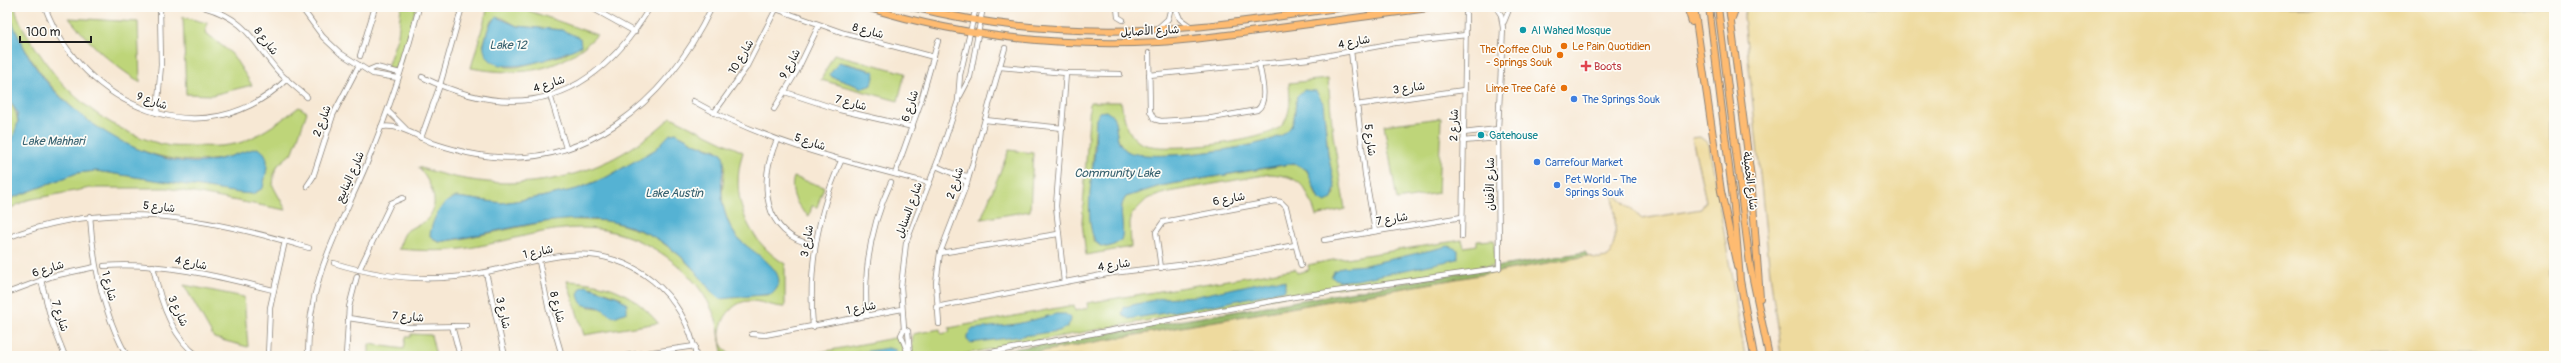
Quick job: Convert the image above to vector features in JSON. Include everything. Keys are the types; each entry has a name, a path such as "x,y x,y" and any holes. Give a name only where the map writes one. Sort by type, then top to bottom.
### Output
{"main road":[{"name":"شارع الأصايل","path":"866,7 975,32 1054,41 1159,42 1436,7"},
{"name":"شارع الأصايل","path":"913,7 978,20 1066,30 1191,27 1345,7"},
{"path":"1687,7 1698,37"},
{"path":"1694,7 1721,191 1740,280"},
{"name":"شارع الخميلة","path":"1709,7 1731,183 1740,280 1754,356"},
{"name":"شارع الخميلة","path":"1718,7 1752,274 1761,310 1768,356"},
{"path":"1729,7 1752,178 1761,310"},
{"path":"1730,22 1736,7"}],"street":[{"name":"شارع 9","path":"46,7 66,46 86,70 121,99 157,113 192,119 230,114 254,105 286,79"},
{"path":"157,113 161,65 160,7"},
{"name":"شارع 8","path":"204,7 225,14 251,34 286,79 307,97"},
{"path":"301,7 331,46 369,70 374,75 399,76"},
{"path":"360,56 375,7"},
{"name":"شارع الينابيع","path":"308,356 312,307 320,270 388,111 419,7"},
{"path":"421,138 440,85 462,7"},
{"path":"590,7 635,32"},
{"name":"شارع 4","path":"422,77 468,96 497,101 523,101 550,95 575,85 598,71 619,51 635,32 650,7"},
{"path":"381,127 395,127 456,150 488,156 528,156 566,148 583,142 615,127 648,100 672,75 685,56 712,7"},
{"name":"شارع السنابل","path":"976,7 978,20"},
{"name":"شارع السنابل","path":"958,101 963,69 978,20 984,7"},
{"path":"1117,7 1118,17 1123,20"},
{"path":"1157,29 1168,19 1171,7"},
{"path":"1175,7 1180,19 1191,27"},
{"name":"شارع الأفنان","path":"970,356 1294,298 1499,268 1498,129 1503,28 1501,15 1496,7"},
{"name":"شارع الأفنان","path":"1503,28 1510,7"},
{"name":"شارع 8","path":"776,8 819,25 934,57"},
{"name":"شارع 10","path":"714,113 746,68 776,8"},
{"name":"شارع 2","path":"1462,237 1466,14"},
{"name":"شارع 9","path":"774,109 785,92 819,25"},
{"name":"شارع السنابل","path":"909,356 903,344 901,334 904,329 901,276 904,254 913,222 936,166 958,101 967,84 975,32"},
{"name":"شارع 4","path":"1149,75 1309,59 1351,51 1466,35"},
{"name":"شارع 6","path":"894,174 913,127 938,41"},
{"name":"شارع 2","path":"939,324 936,306 936,283 940,253 966,183 1005,48"},
{"name":"شارع 5","path":"1351,51 1356,104 1375,231"},
{"path":"1149,53 1150,111 1154,119 1172,121 1212,118 1254,111 1261,107 1264,99 1259,63"},
{"name":"شارع 2","path":"307,186 313,177 327,129 338,103 359,65"},
{"path":"369,70 376,67 399,76"},
{"path":"1000,68 1066,73 1120,74"},
{"path":"1064,282 1058,234 1057,185 1063,128 1066,73"},
{"path":"960,82 967,84"},
{"name":"شارع 3","path":"1356,104 1464,90"},
{"name":"شارع 7","path":"785,92 853,114 913,127"},
{"path":"550,95 566,148"},
{"name":"شارع 5","path":"693,101 714,113 777,140 841,161 929,183"},
{"path":"388,111 412,134"},
{"path":"985,120 1063,128"},
{"path":"1463,133 1498,129"},
{"path":"1488,131 1488,138"},
{"path":"1474,132 1475,139"},
{"path":"1463,141 1498,138"},
{"path":"777,140 766,174 766,190 769,206 775,219 787,233 803,242 815,245"},
{"name":"شارع 3","path":"813,327 811,292 815,245 825,201 841,161"},
{"path":"936,166 954,174 966,183"},
{"path":"954,174 968,176"},
{"path":"867,316 866,280 870,245 879,212 891,182"},
{"path":"359,270 391,203 403,198"},
{"name":"شارع 6","path":"1161,268 1156,232 1160,224 1232,207 1274,201 1281,202 1286,207 1301,266"},
{"name":"شارع 5","path":"7,238 40,226 90,216 126,214 168,217 242,230 309,248"},
{"name":"شارع 1","path":"90,216 95,267 106,308 127,356"},
{"name":"شارع 7","path":"1324,240 1462,217"},
{"path":"940,253 1058,234"},
{"path":"268,356 273,290 285,241"},
{"name":"شارع 4","path":"936,306 1112,273 1161,268 1295,245"},
{"name":"شارع 1","path":"334,263 359,270 415,278 453,278 486,273 569,255 588,255 616,260 638,270 657,283 672,298 686,321 695,346 696,356"},
{"name":"شارع 8","path":"539,261 547,303 562,356"},
{"name":"شارع 4","path":"104,266 153,266 204,274 273,290"},
{"name":"شارع 3","path":"153,266 166,310 179,335 198,356"},
{"name":"شارع 6","path":"7,293 40,280 95,267"},
{"name":"شارع 3","path":"486,273 505,356"},
{"path":"346,356 348,318 357,276"},
{"name":"شارع 7","path":"40,280 52,323 65,356"},
{"name":"شارع 1","path":"752,334 765,335 813,327 902,309"},
{"name":"شارع 7","path":"348,318 409,327 467,326"},
{"path":"452,326 460,356"},
{"name":"شارع السنابل","path":"904,329 909,332 909,356"},
{"path":"903,344 910,342"},
{"path":"625,356 695,346"}],"green space":[{"path":"7,7 15,7 19,20 31,41 55,75 68,90 99,115 133,134 151,141 170,146 229,145 245,141 259,134 299,107 307,112 293,152 278,165 274,174 273,186 286,210 167,188 90,188 27,200 7,210 7,200 77,173 96,171 253,194 263,188 267,162 250,150 218,159 186,160 154,154 123,142 95,126 69,104 46,80 28,54 12,25"},
{"path":"401,7 416,7 401,62 398,67 394,69 387,67 398,35"},
{"path":"488,7 525,7 524,9 597,35 569,57 539,69 507,72 471,68","holes":["501,17 517,26 562,30 568,52 563,55 517,67 506,67 483,46 491,21"]},
{"path":"183,17 207,23 205,32 232,54 252,85 212,95 186,94"},
{"path":"69,18 138,22 140,82 102,53"},
{"path":"834,54 905,73 898,101 821,80","holes":["845,63 873,71 863,88 832,77"]},
{"path":"1328,79 1333,135 1345,209 1316,216 1310,198 1302,185 1289,177 1281,175 1270,174 1168,192 1147,199 1132,214 1130,224 1131,247 1086,255 1082,222 1090,102 1121,102 1126,124 1131,134 1139,142 1149,146 1187,147 1211,145 1255,137 1271,132 1281,126 1285,122 1289,111 1289,83","holes":["1297,96 1325,120 1328,154 1335,194 1325,202 1317,197 1309,174 1303,166 1297,163 1160,186 1126,197 1123,202 1121,212 1121,239 1114,245 1106,247 1099,245 1093,239 1091,187 1096,119 1115,121 1119,142 1122,146 1135,155 1148,156 1190,154 1239,148 1277,137 1288,131 1293,123"]},
{"path":"7,97 18,121 12,139 7,145"},
{"path":"671,117 743,152 739,168 738,184 744,215 760,242 771,254 785,264 785,307 748,301 741,302 735,306 726,316 720,330 721,344 731,356 723,356 717,323 709,303 697,286 682,269 665,256 646,244 626,236 605,230 570,228 542,232 465,249 436,251 398,249 406,231 424,222 430,216 433,209 433,194 427,179 418,167 452,177 486,182 519,183 552,179 584,171 614,158 643,140","holes":["682,136 696,144 717,150 725,165 722,194 723,207 731,229 777,277 777,287 768,295 744,295 734,298 702,278 679,255 652,235 611,221 559,219 460,239 439,242 434,240 456,197 502,203 541,197 577,189 605,178"]},
{"path":"1441,118 1438,193 1397,200 1384,125"},
{"path":"1009,150 1033,153 1030,211 981,219"},
{"path":"794,177 824,187 817,207 812,206 809,216 795,199 793,193"},
{"path":"1462,240 1464,247 1477,245 1477,241 1494,240 1495,265 1429,277 1310,291 953,356 911,356 913,334 940,329 941,334 950,332 949,328 1074,305 1075,311 1088,308 1087,303 1295,269 1297,273 1309,270 1308,265 1327,261"},
{"path":"1585,252 1588,256 1016,356 972,356"},
{"path":"567,281 595,284 618,291 638,303 658,323 584,335","holes":["591,287 622,298 599,308 589,307"]},
{"path":"184,285 244,297 248,347 214,338"},
{"path":"411,334 431,335 436,356 369,356 369,344 404,349 406,337 411,337"},
{"path":"899,337 906,356 800,356"}],"sand":[{"path":"1747,7 2554,7 2554,354 1781,356 1770,273 1744,17"},
{"path":"1700,137 1709,144 1745,356 1016,356 1588,256 1601,258 1608,255 1612,249 1614,241 1615,219 1613,193 1642,219 1701,209 1706,201 1692,138"}],"water":[{"name":"Lake Mahhari","path":"7,10 25,50 39,72 53,89 90,122 135,148 158,157 182,161 211,161 257,148 262,151 267,160 263,188 253,194 239,193 96,171 77,173 7,200 7,145 13,138 18,122 17,112 7,97"},
{"name":"Lake 12","path":"497,17 517,26 562,30 580,38 581,46 533,63 507,66 496,64 488,58 484,51 484,46 490,25"},
{"path":"839,62 873,71 875,73 872,85 863,88 832,77 830,74"},
{"name":"Community Lake","path":"1304,90 1316,91 1323,103 1328,154 1335,188 1332,199 1325,202 1319,200 1307,170 1294,163 1160,186 1126,197 1123,202 1121,212 1121,240 1107,247 1097,243 1092,233 1090,220 1090,188 1095,150 1096,119 1100,112 1106,111 1113,116 1118,139 1127,151 1138,154 1180,155 1256,144 1274,139 1285,133 1292,125 1297,96"},
{"name":"Lake Austin","path":"676,133 696,144 722,153 724,162 722,177 722,200 728,223 741,242 767,262 774,270 778,278 778,286 772,294 720,299 712,292 688,263 665,244 639,230 611,222 583,219 554,221 525,225 439,242 430,236 432,225 441,207 451,199 456,197 502,203 541,197 577,189 605,178 656,149 670,134"},
{"path":"1449,246 1458,250 1458,259 1357,280 1340,281 1331,277 1334,271 1342,267 1365,265"},
{"path":"1272,280 1285,281 1285,290 1220,304 1129,319 1122,315 1124,307 1162,298 1197,296"},
{"path":"586,286 618,297 627,304 627,312 614,317 609,315 604,310 582,304 578,294 581,288"},
{"path":"1056,314 1066,314 1071,321 1067,327 1059,331 971,343 967,340 967,335 973,329 1017,324"},
{"path":"888,348 896,350 895,356 838,356"}],"place":[{"name":"Al Wahed Mosque","path":"1523,30"},
{"name":"Le Pain Quotidien","path":"1564,46"},
{"name":"The Coffee Club - Springs Souk","path":"1560,55"},
{"name":"Boots","path":"1586,66"},
{"name":"Lime Tree Café","path":"1564,88"},
{"name":"The Springs Souk","path":"1574,99"},
{"name":"Gatehouse","path":"1481,135"},
{"name":"Carrefour Market","path":"1537,162"},
{"name":"Pet World - The Springs Souk","path":"1557,185"}]}
